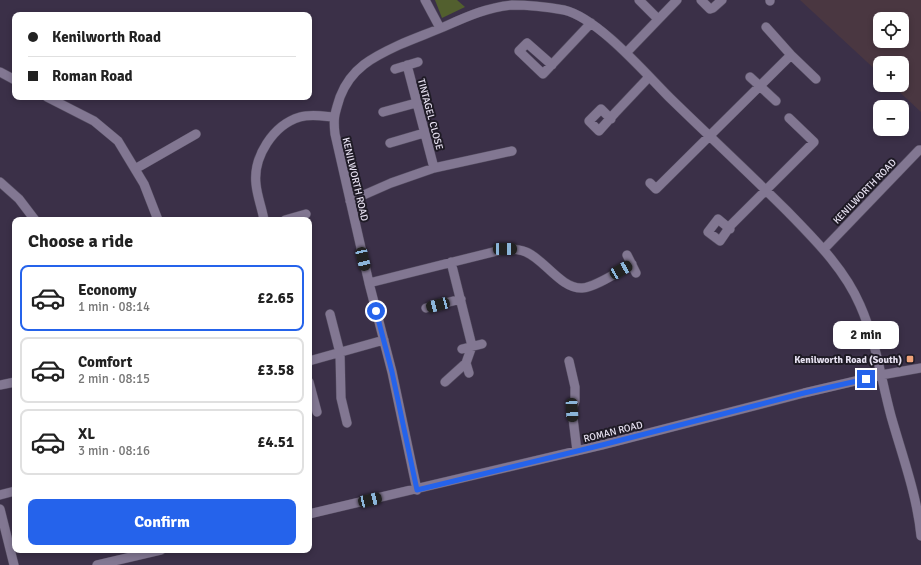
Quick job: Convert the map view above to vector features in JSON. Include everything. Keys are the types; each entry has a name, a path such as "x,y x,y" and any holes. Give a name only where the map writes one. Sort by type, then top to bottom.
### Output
{"street":[{"path":"425,0 440,28"},
{"path":"639,0 658,19"},
{"path":"626,53 677,0"},
{"path":"701,0 710,9 722,0"},
{"name":"KENILWORTH ROAD","path":"417,490 384,340 350,201 335,134 333,117 345,85 359,68 375,56 491,8 541,4 578,15 591,23 626,53 824,249 849,284 860,304 871,332 884,390 914,495 921,536"},
{"path":"552,65 591,23"},
{"path":"766,27 791,55 816,79"},
{"path":"650,183 656,189 759,85 791,55"},
{"path":"395,69 418,62"},
{"name":"TINTAGEL CLOSE","path":"407,65 434,168"},
{"path":"0,72 12,78"},
{"path":"750,76 776,101"},
{"path":"613,116 649,77"},
{"path":"54,100 94,121 118,141 135,169 157,217"},
{"path":"383,112 416,103"},
{"path":"263,217 256,184 256,170 261,154 267,143 286,124 300,118 312,116 333,117"},
{"path":"730,227 814,142 789,118"},
{"path":"390,143 424,133"},
{"path":"135,169 196,134"},
{"path":"350,201 391,183 434,168 510,152 506,143"},
{"name":"KENILWORTH ROAD","path":"824,249 919,150 921,150"},
{"path":"0,182 20,199 33,217"},
{"path":"296,217 306,214"},
{"path":"369,283 498,250 516,249 528,252 558,278 571,286 581,288 591,286 629,259 636,273"},
{"path":"444,382 466,363 472,346 451,262"},
{"path":"426,308 461,299"},
{"path":"330,314 340,353 341,398 347,424"},
{"path":"312,360 384,340"},
{"path":"462,349 482,344"},
{"path":"569,361 575,387 575,401 572,410 577,451"},
{"path":"466,363 469,374"},
{"name":"ROMAN ROAD","path":"312,513 417,490 577,451 804,393 881,375 921,368"},
{"path":"0,386 12,383"},
{"path":"312,394 317,412"},
{"path":"0,495 12,492"},
{"path":"0,509 14,565"},
{"path":"97,565 148,553"}],"shaded area":[{"path":"800,0 921,0 921,112 900,92 909,92 909,56 873,56 873,68"}],"green space":[{"path":"435,0 457,0 465,7 442,18"}],"place":[{"name":"Kenilworth Road (South)","path":"910,359"}],"route":[{"path":"376,311 392,372 417,490 602,445 804,393 866,379"}]}
